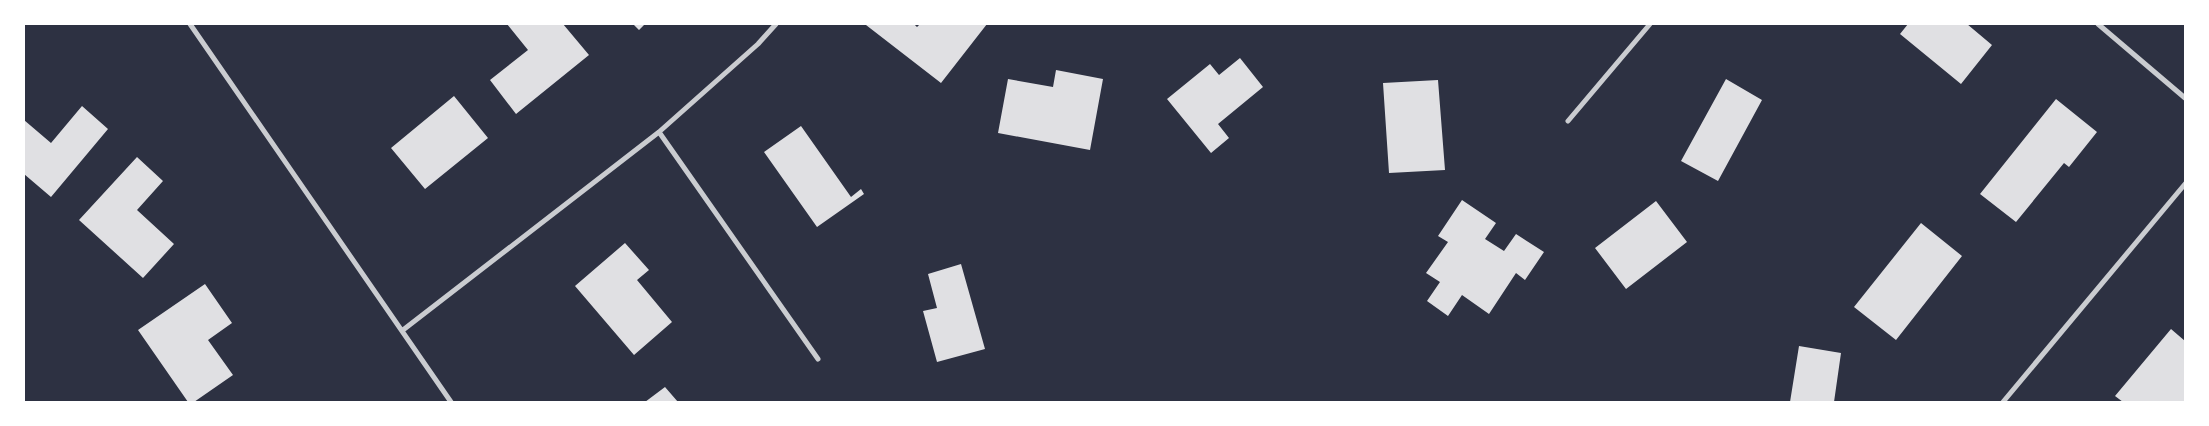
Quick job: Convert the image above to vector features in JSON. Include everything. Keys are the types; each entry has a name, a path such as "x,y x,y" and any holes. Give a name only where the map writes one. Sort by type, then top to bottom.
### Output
{"street":[{"path":"190,24 403,330 450,402"},
{"path":"403,330 659,132 758,44 776,24"},
{"path":"1568,121 1650,24"},
{"path":"2098,24 2185,98"},
{"path":"659,132 818,359"},
{"path":"2003,402 2185,184"}],"building":[{"path":"507,24 563,24 589,55 516,114 490,80 528,50"},
{"path":"633,24 645,24 639,30"},
{"path":"867,24 914,24 917,27 920,24 987,24 941,83"},
{"path":"1908,24 1967,24 1992,45 1961,84 1900,34"},
{"path":"1240,58 1263,87 1218,124 1229,138 1211,153 1167,99 1210,64 1219,75"},
{"path":"1056,70 1103,79 1090,150 998,133 1008,79 1053,87"},
{"path":"1726,79 1762,100 1718,181 1681,161"},
{"path":"1438,80 1445,170 1389,173 1383,83"},
{"path":"454,96 488,138 425,189 391,148"},
{"path":"2056,99 2097,132 2069,167 2064,163 2016,222 1980,194"},
{"path":"82,106 108,129 51,197 24,174 24,120 51,143"},
{"path":"801,126 851,197 861,189 864,194 817,227 764,152"},
{"path":"137,157 163,181 137,210 174,244 143,278 79,220"},
{"path":"1462,200 1496,223 1485,239 1504,251 1516,234 1544,252 1525,280 1516,273 1489,314 1462,295 1448,316 1427,301 1440,282 1426,273 1448,242 1438,236"},
{"path":"1656,201 1687,242 1626,289 1595,248"},
{"path":"1921,223 1962,256 1896,340 1854,307"},
{"path":"625,243 649,270 637,280 672,322 634,355 575,286"},
{"path":"961,264 985,349 937,362 923,311 937,308 928,274"},
{"path":"205,284 232,323 208,340 233,375 194,402 188,402 138,330"},
{"path":"2171,329 2185,341 2185,402 2123,402 2115,396"},
{"path":"1799,346 1841,353 1834,402 1790,402"},
{"path":"665,387 678,402 645,402"}]}
